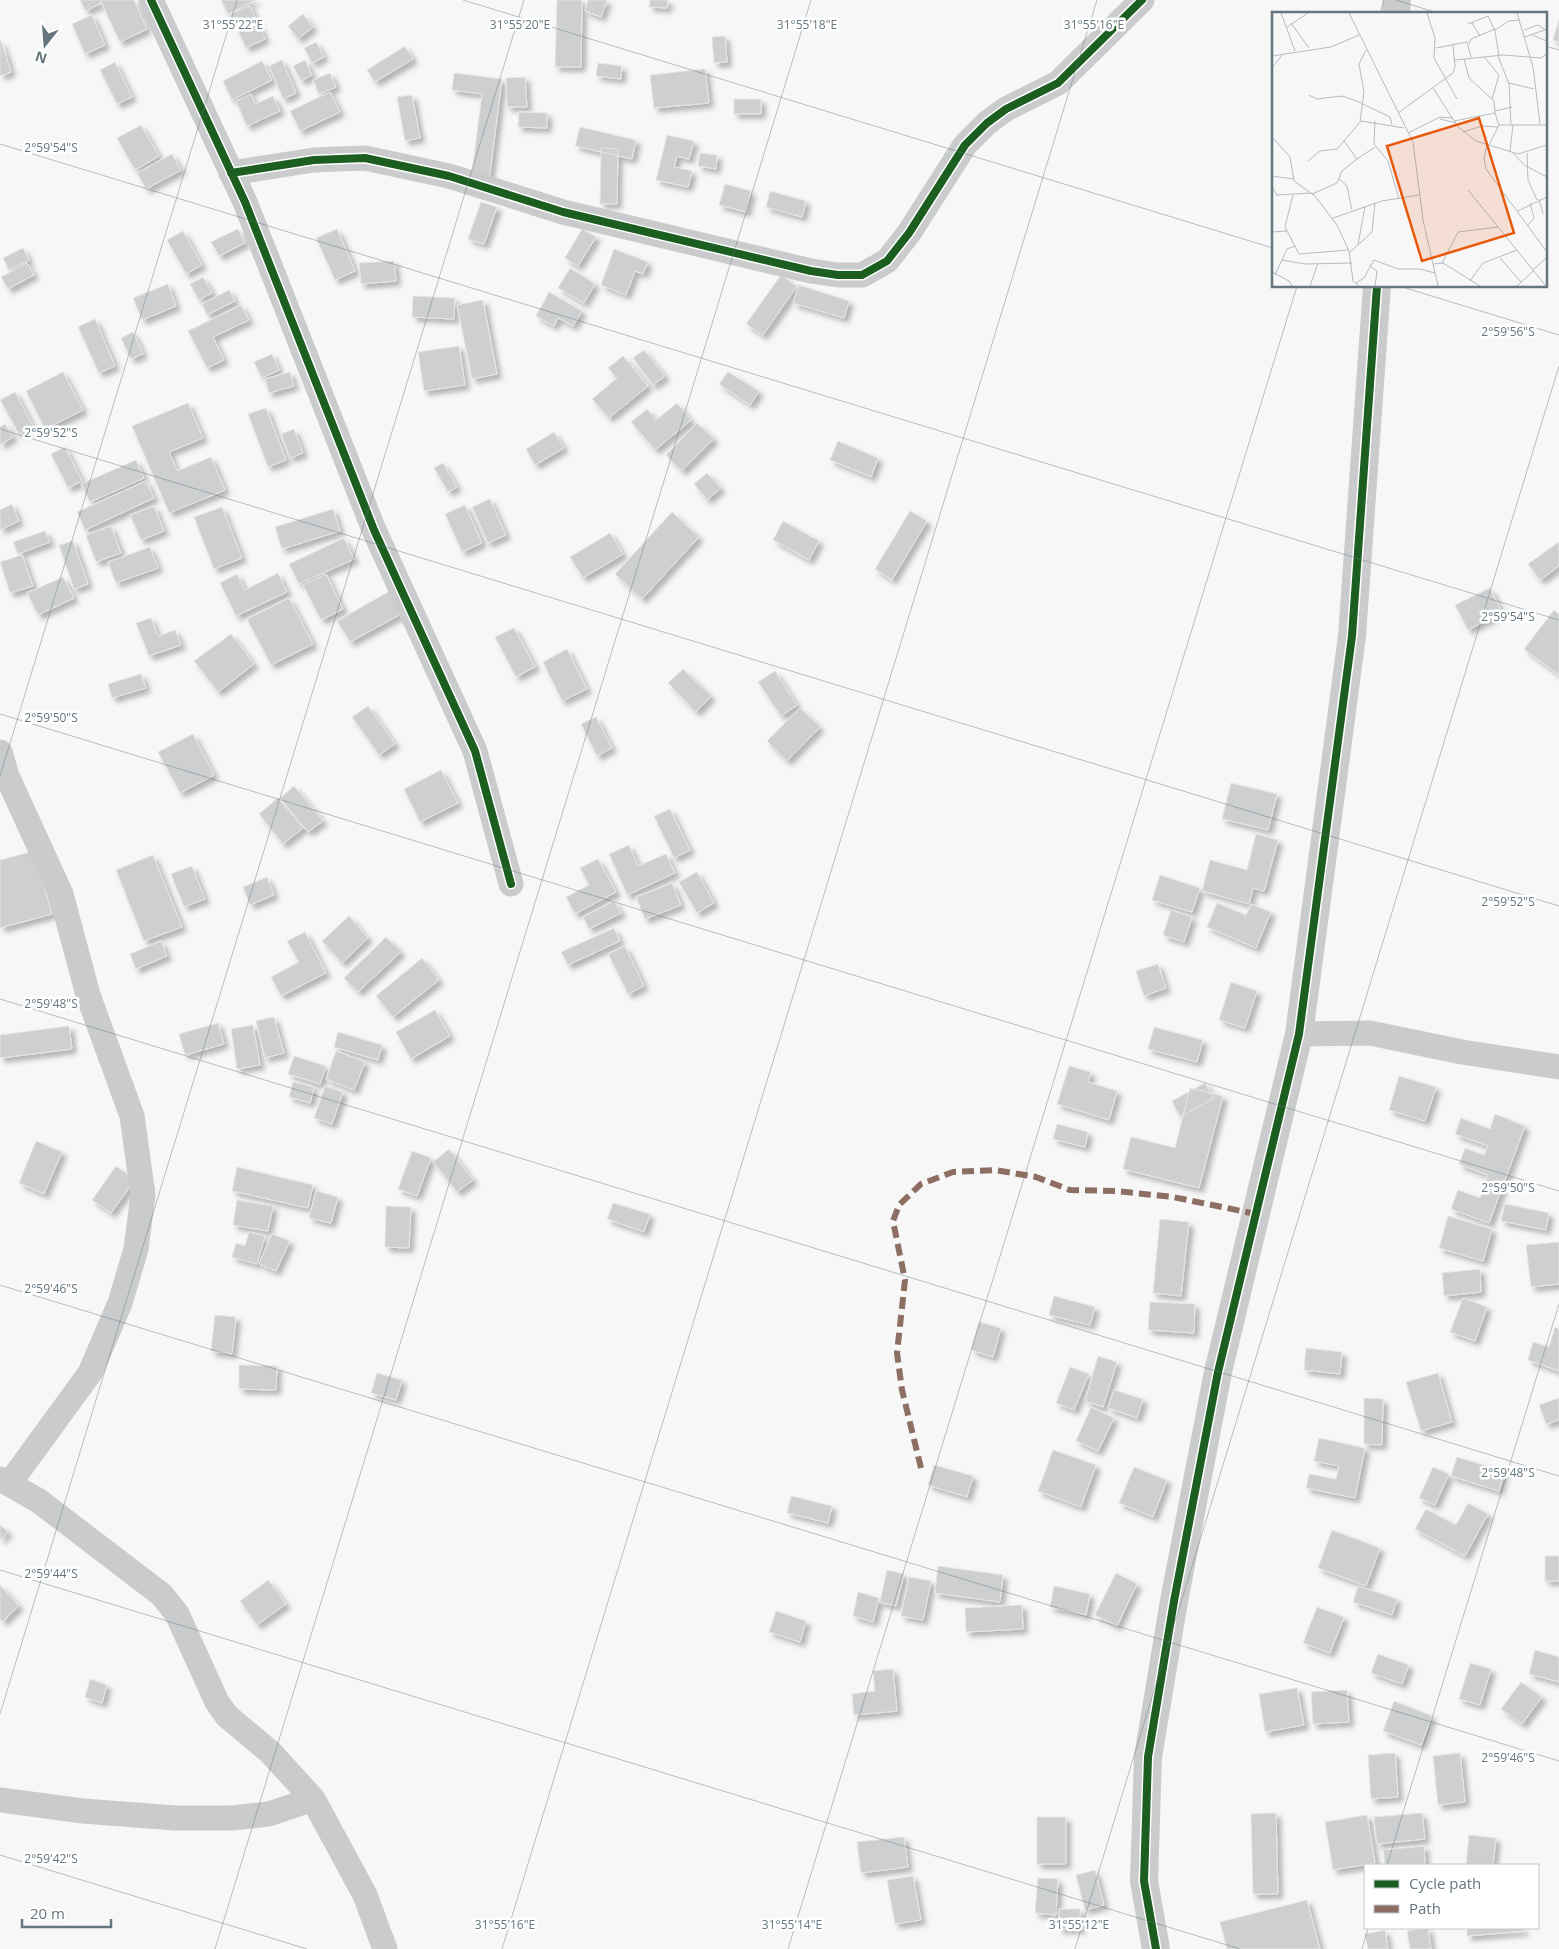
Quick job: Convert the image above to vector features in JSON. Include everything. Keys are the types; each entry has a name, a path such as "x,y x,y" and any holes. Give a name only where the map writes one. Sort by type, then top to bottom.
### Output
{"street":[{"path":"151,0 245,202 374,530 474,751 512,884"},
{"path":"231,174 314,160 365,158 449,176 563,212 811,271 838,275 862,274 887,261 909,233 965,145 987,123 1006,109 1058,83 1142,0"},
{"path":"1156,1949 1144,1882 1148,1757 1174,1600 1218,1372 1299,1034 1352,636 1377,288"},
{"path":"0,752 7,776 61,894 88,995 132,1116 143,1195 136,1249 120,1303 90,1374 4,1481 39,1501 162,1595 177,1614 217,1702 227,1716 270,1752 313,1800 365,1895 385,1949"},
{"path":"1299,1034 1370,1033 1462,1052 1559,1066"},
{"path":"0,1800 92,1812 175,1818 232,1818 269,1814 313,1800"}],"building":[{"path":"80,0 100,0 101,3 86,11"},
{"path":"100,0 134,0 147,29 120,42"},
{"path":"221,0 256,0 228,14"},
{"path":"557,0 582,0 581,67 555,67"},
{"path":"588,0 607,0 601,17 585,11"},
{"path":"650,0 668,0 667,8 649,7"},
{"path":"250,6 265,39 246,48 230,14"},
{"path":"303,14 313,27 298,39 288,26"},
{"path":"92,15 105,45 85,54 72,24"},
{"path":"1559,19 1559,42 1553,40"},
{"path":"725,36 727,62 714,63 712,37"},
{"path":"0,41 11,72 0,76"},
{"path":"316,42 324,57 312,63 304,48"},
{"path":"405,46 413,59 375,82 367,70"},
{"path":"282,60 296,93 283,99 269,66"},
{"path":"305,60 312,75 301,81 293,66"},
{"path":"262,61 272,80 232,100 223,81"},
{"path":"115,62 132,97 117,104 100,70"},
{"path":"598,63 622,66 621,79 596,76"},
{"path":"705,69 709,103 654,108 650,75"},
{"path":"330,73 336,87 319,94 313,80"},
{"path":"454,73 502,79 489,181 471,179 482,94 452,90"},
{"path":"525,77 527,107 507,107 506,78"},
{"path":"330,92 340,112 300,131 290,111"},
{"path":"251,94 255,104 273,96 280,111 247,126 236,101"},
{"path":"412,95 420,138 405,141 397,97"},
{"path":"734,99 761,99 761,114 734,114"},
{"path":"519,112 547,113 547,128 518,127"},
{"path":"141,125 159,156 135,170 117,138"},
{"path":"580,127 636,140 632,159 575,146"},
{"path":"667,135 694,141 689,159 677,156 674,167 692,171 688,187 656,180"},
{"path":"601,148 618,149 617,204 600,204"},
{"path":"700,153 717,155 716,169 698,166"},
{"path":"172,154 181,170 146,189 137,173"},
{"path":"725,184 751,191 746,212 719,205"},
{"path":"770,191 806,201 802,217 766,207"},
{"path":"481,202 497,207 484,244 468,239"},
{"path":"238,229 245,243 219,256 211,242"},
{"path":"337,229 355,271 335,280 316,238"},
{"path":"582,229 596,237 578,266 565,258"},
{"path":"183,231 202,265 186,274 167,240"},
{"path":"23,248 29,260 9,270 3,258"},
{"path":"614,249 648,262 643,274 635,271 626,295 601,285"},
{"path":"394,261 396,281 361,284 359,263"},
{"path":"27,263 34,275 8,289 1,277"},
{"path":"570,268 595,284 584,303 558,288"},
{"path":"781,275 797,286 763,335 746,324"},
{"path":"203,277 212,293 199,300 190,284"},
{"path":"168,284 176,306 142,320 133,298"},
{"path":"799,285 849,301 844,318 793,303"},
{"path":"229,290 235,301 207,315 202,304"},
{"path":"549,292 582,311 573,326 558,318 554,326 536,316"},
{"path":"413,296 455,298 454,319 412,317"},
{"path":"483,300 497,374 472,379 457,305"},
{"path":"241,305 249,320 213,337 224,360 207,368 188,331"},
{"path":"95,319 115,366 99,373 78,327"},
{"path":"133,332 143,354 131,359 121,338"},
{"path":"459,346 465,385 424,391 418,352"},
{"path":"644,350 665,376 653,385 633,358"},
{"path":"272,354 279,370 262,378 254,362"},
{"path":"623,356 648,386 609,418 592,399 617,378 608,368"},
{"path":"63,372 83,410 45,429 26,391"},
{"path":"290,372 294,386 269,393 265,379"},
{"path":"728,372 759,391 750,405 719,384"},
{"path":"15,392 33,426 19,434 0,400"},
{"path":"188,403 203,438 169,452 177,471 211,457 225,490 169,513 132,426"},
{"path":"677,403 691,420 655,450 631,422 647,409 656,420"},
{"path":"266,408 286,460 268,467 248,414"},
{"path":"697,423 714,439 682,471 666,455"},
{"path":"5,424 13,437 0,445 0,427"},
{"path":"294,429 303,453 290,458 281,434"},
{"path":"554,432 564,448 535,465 526,449"},
{"path":"838,441 878,458 871,477 830,460"},
{"path":"65,447 82,481 68,488 51,454"},
{"path":"136,460 144,478 90,502 81,484"},
{"path":"443,463 457,487 448,492 434,468"},
{"path":"707,473 721,488 707,500 694,484"},
{"path":"146,481 154,498 85,530 77,512"},
{"path":"490,499 506,535 488,543 472,507"},
{"path":"12,504 19,521 0,530 0,510"},
{"path":"465,505 482,543 462,552 445,514"},
{"path":"154,506 164,531 141,540 130,515"},
{"path":"222,507 242,558 214,569 194,517"},
{"path":"333,509 340,531 282,549 275,527"},
{"path":"910,511 927,521 892,580 875,569"},
{"path":"672,512 699,537 642,599 615,574"},
{"path":"783,521 819,541 809,560 773,540"},
{"path":"111,526 121,553 96,562 86,535"},
{"path":"45,531 50,542 18,554 13,542"},
{"path":"610,533 623,554 583,578 570,557"},
{"path":"344,538 354,559 299,584 289,564"},
{"path":"73,541 88,584 74,589 59,545"},
{"path":"1559,542 1559,566 1540,580 1528,564"},
{"path":"150,547 158,568 116,583 108,562"},
{"path":"22,555 33,586 10,593 0,562"},
{"path":"278,573 287,592 236,616 220,583 237,574 245,590"},
{"path":"326,574 343,609 321,620 303,585"},
{"path":"63,577 74,598 38,615 27,593"},
{"path":"1490,588 1502,612 1468,630 1455,605"},
{"path":"390,591 403,613 350,642 337,621"},
{"path":"289,598 313,644 271,665 247,619"},
{"path":"1554,610 1559,614 1559,675 1524,649"},
{"path":"151,618 158,636 175,630 181,645 149,656 136,623"},
{"path":"514,628 535,667 516,677 495,637"},
{"path":"231,634 254,664 218,692 194,661"},
{"path":"567,649 587,689 562,701 543,662"},
{"path":"683,669 711,696 696,712 668,683"},
{"path":"775,671 797,705 781,716 758,682"},
{"path":"141,674 146,688 112,698 108,684"},
{"path":"368,706 395,744 379,755 352,717"},
{"path":"800,708 820,727 787,761 767,741"},
{"path":"596,717 612,748 597,756 581,724"},
{"path":"193,734 214,775 180,793 158,752"},
{"path":"441,770 458,803 420,822 404,789"},
{"path":"1231,783 1277,794 1268,830 1222,819"},
{"path":"294,786 323,821 308,832 280,798"},
{"path":"278,798 303,828 283,844 259,814"},
{"path":"670,809 690,850 674,858 654,816"},
{"path":"1256,834 1278,840 1264,891 1253,888 1249,904 1202,891 1210,860 1247,870"},
{"path":"629,845 638,866 666,854 675,873 627,895 609,854"},
{"path":"34,851 52,914 0,928 0,860"},
{"path":"153,855 182,927 144,941 116,870"},
{"path":"598,859 616,892 575,914 566,897 589,885 580,868"},
{"path":"192,866 205,899 184,907 171,874"},
{"path":"697,872 714,903 697,913 679,882"},
{"path":"1160,875 1200,888 1192,912 1152,900"},
{"path":"267,877 274,895 250,905 243,887"},
{"path":"672,883 681,905 645,919 636,897"},
{"path":"614,901 621,913 589,929 583,917"},
{"path":"1217,903 1246,915 1251,904 1271,912 1256,948 1207,927"},
{"path":"1171,910 1192,917 1184,942 1163,935"},
{"path":"349,916 368,938 342,963 322,941"},
{"path":"614,928 620,941 568,965 561,952"},
{"path":"305,932 326,973 281,996 271,977 299,962 287,941"},
{"path":"386,937 401,952 358,992 344,978"},
{"path":"161,941 167,956 136,969 130,954"},
{"path":"625,946 644,986 628,994 608,954"},
{"path":"422,958 439,980 393,1017 376,996"},
{"path":"1158,964 1166,988 1144,996 1136,971"},
{"path":"1231,982 1257,991 1245,1028 1219,1020"},
{"path":"435,1010 450,1036 411,1059 396,1032"},
{"path":"274,1017 284,1053 265,1058 256,1021"},
{"path":"218,1023 224,1044 185,1055 179,1034"},
{"path":"253,1025 260,1065 237,1069 231,1029"},
{"path":"69,1026 72,1049 0,1058 0,1035"},
{"path":"1154,1027 1203,1040 1197,1062 1148,1049"},
{"path":"338,1032 382,1045 378,1060 334,1047"},
{"path":"336,1051 365,1062 354,1090 326,1079"},
{"path":"294,1056 326,1066 320,1084 288,1074"},
{"path":"1069,1066 1091,1072 1088,1082 1117,1091 1109,1120 1057,1104"},
{"path":"1399,1076 1436,1087 1425,1121 1389,1110"},
{"path":"293,1082 314,1087 310,1103 289,1097"},
{"path":"1205,1083 1214,1098 1180,1117 1172,1101"},
{"path":"325,1086 343,1092 332,1124 314,1118"},
{"path":"1190,1088 1223,1096 1199,1188 1123,1169 1131,1137 1175,1148"},
{"path":"1495,1114 1525,1126 1489,1223 1451,1209 1458,1190 1480,1198 1488,1175 1459,1164 1465,1148 1484,1155 1488,1146 1455,1134 1461,1118 1490,1129"},
{"path":"1057,1124 1088,1132 1085,1147 1053,1139"},
{"path":"36,1141 62,1152 44,1194 19,1183"},
{"path":"449,1149 473,1180 457,1192 433,1162"},
{"path":"412,1151 431,1158 417,1196 398,1189"},
{"path":"116,1166 135,1180 111,1213 92,1200"},
{"path":"237,1167 313,1185 308,1208 232,1191"},
{"path":"316,1191 338,1197 331,1223 309,1218"},
{"path":"237,1200 273,1206 268,1231 233,1225"},
{"path":"613,1203 650,1214 644,1232 607,1219"},
{"path":"1505,1204 1549,1213 1546,1230 1501,1221"},
{"path":"386,1206 411,1207 409,1248 385,1247"},
{"path":"1448,1216 1492,1229 1483,1261 1439,1248"},
{"path":"1160,1219 1189,1222 1181,1296 1153,1293"},
{"path":"249,1232 265,1236 257,1264 232,1257 236,1243 245,1246"},
{"path":"272,1234 290,1241 276,1271 259,1264"},
{"path":"1559,1242 1559,1284 1531,1287 1526,1245"},
{"path":"1480,1269 1481,1292 1444,1296 1442,1273"},
{"path":"1054,1296 1095,1307 1090,1325 1049,1315"},
{"path":"1463,1298 1487,1307 1475,1341 1450,1332"},
{"path":"1150,1302 1195,1304 1194,1333 1148,1330"},
{"path":"215,1315 236,1317 232,1354 211,1351"},
{"path":"979,1322 1001,1328 993,1357 971,1350"},
{"path":"1555,1327 1559,1329 1559,1371 1528,1360 1533,1342 1549,1347"},
{"path":"1306,1348 1342,1352 1340,1374 1304,1370"},
{"path":"1098,1356 1117,1362 1103,1407 1085,1401"},
{"path":"239,1365 277,1366 276,1390 239,1389"},
{"path":"1070,1367 1089,1374 1074,1410 1056,1403"},
{"path":"377,1373 402,1380 396,1400 371,1393"},
{"path":"1438,1373 1452,1422 1421,1431 1406,1382"},
{"path":"1114,1390 1143,1399 1137,1418 1108,1408"},
{"path":"1364,1398 1383,1399 1382,1445 1364,1444"},
{"path":"1559,1398 1559,1420 1546,1424 1539,1405"},
{"path":"1091,1407 1114,1418 1098,1451 1076,1441"},
{"path":"1319,1438 1365,1448 1355,1498 1306,1488 1309,1474 1336,1479 1339,1466 1314,1461"},
{"path":"1053,1450 1096,1465 1081,1507 1038,1491"},
{"path":"1457,1457 1504,1471 1499,1491 1451,1476"},
{"path":"934,1465 973,1476 967,1497 928,1485"},
{"path":"1134,1467 1167,1480 1153,1517 1119,1503"},
{"path":"1433,1467 1449,1474 1435,1505 1419,1498"},
{"path":"791,1496 832,1506 828,1523 787,1513"},
{"path":"1468,1503 1488,1514 1465,1556 1415,1529 1426,1509 1456,1525"},
{"path":"0,1525 8,1532 0,1540"},
{"path":"1332,1530 1380,1548 1366,1586 1318,1568"},
{"path":"1545,1556 1559,1556 1559,1581 1545,1581"},
{"path":"938,1566 1003,1575 1000,1602 935,1593"},
{"path":"887,1570 904,1574 896,1606 880,1602"},
{"path":"1116,1573 1137,1584 1117,1626 1095,1615"},
{"path":"909,1577 931,1581 923,1620 901,1616"},
{"path":"268,1580 286,1604 257,1625 240,1601"},
{"path":"0,1585 19,1606 2,1622 0,1619"},
{"path":"1054,1586 1090,1594 1086,1615 1050,1607"},
{"path":"1358,1586 1397,1599 1392,1615 1353,1602"},
{"path":"858,1592 879,1598 873,1622 853,1616"},
{"path":"1022,1605 1023,1629 966,1632 965,1608"},
{"path":"1317,1607 1344,1617 1330,1653 1303,1643"},
{"path":"776,1611 806,1621 800,1642 769,1632"},
{"path":"1535,1650 1559,1657 1559,1682 1529,1674"},
{"path":"1378,1654 1409,1665 1402,1684 1371,1673"},
{"path":"1470,1663 1491,1669 1480,1705 1459,1699"},
{"path":"893,1669 897,1711 854,1715 852,1694 875,1691 873,1671"},
{"path":"90,1679 107,1685 102,1703 85,1697"},
{"path":"1521,1682 1542,1697 1522,1724 1501,1709"},
{"path":"1297,1688 1304,1725 1265,1732 1259,1694"},
{"path":"1347,1690 1349,1722 1313,1724 1311,1692"},
{"path":"1394,1701 1432,1716 1421,1745 1383,1731"},
{"path":"1395,1753 1398,1797 1371,1799 1368,1755"},
{"path":"1460,1753 1465,1802 1438,1805 1433,1756"},
{"path":"1276,1813 1278,1894 1253,1894 1251,1814"},
{"path":"1422,1813 1425,1839 1377,1844 1374,1817"},
{"path":"1367,1815 1375,1863 1333,1870 1325,1822"},
{"path":"1037,1817 1066,1817 1066,1864 1037,1864"},
{"path":"1469,1835 1496,1838 1493,1864 1466,1864"},
{"path":"904,1837 908,1867 861,1873 857,1842"},
{"path":"1424,1846 1425,1864 1385,1864 1383,1850"},
{"path":"1095,1870 1104,1905 1085,1910 1076,1875"},
{"path":"913,1876 921,1920 895,1924 887,1880"},
{"path":"1038,1878 1058,1879 1056,1915 1035,1913"},
{"path":"1307,1900 1320,1949 1227,1949 1220,1922"},
{"path":"1059,1909 1080,1909 1080,1929 1059,1929"},
{"path":"1428,1929 1431,1949 1410,1949 1407,1931"},
{"path":"1467,1929 1524,1929 1524,1931 1467,1936"},
{"path":"1385,1930 1388,1949 1368,1949 1365,1934"}],"marked path":[{"path":"921,1468 902,1390 897,1353 905,1280 893,1221 899,1205 921,1184 953,1172 995,1170 1036,1177 1070,1190 1116,1191 1173,1197 1256,1214"}],"cycle path":[{"path":"151,0 245,202 374,530 475,751 511,884"},
{"path":"231,173 314,160 365,158 449,176 563,212 811,271 838,275 862,275 887,261 909,233 965,145 987,123 1006,109 1058,83 1142,0"},
{"path":"1156,1949 1144,1881 1148,1757 1174,1601 1218,1372 1299,1034 1352,636 1377,288"}]}
